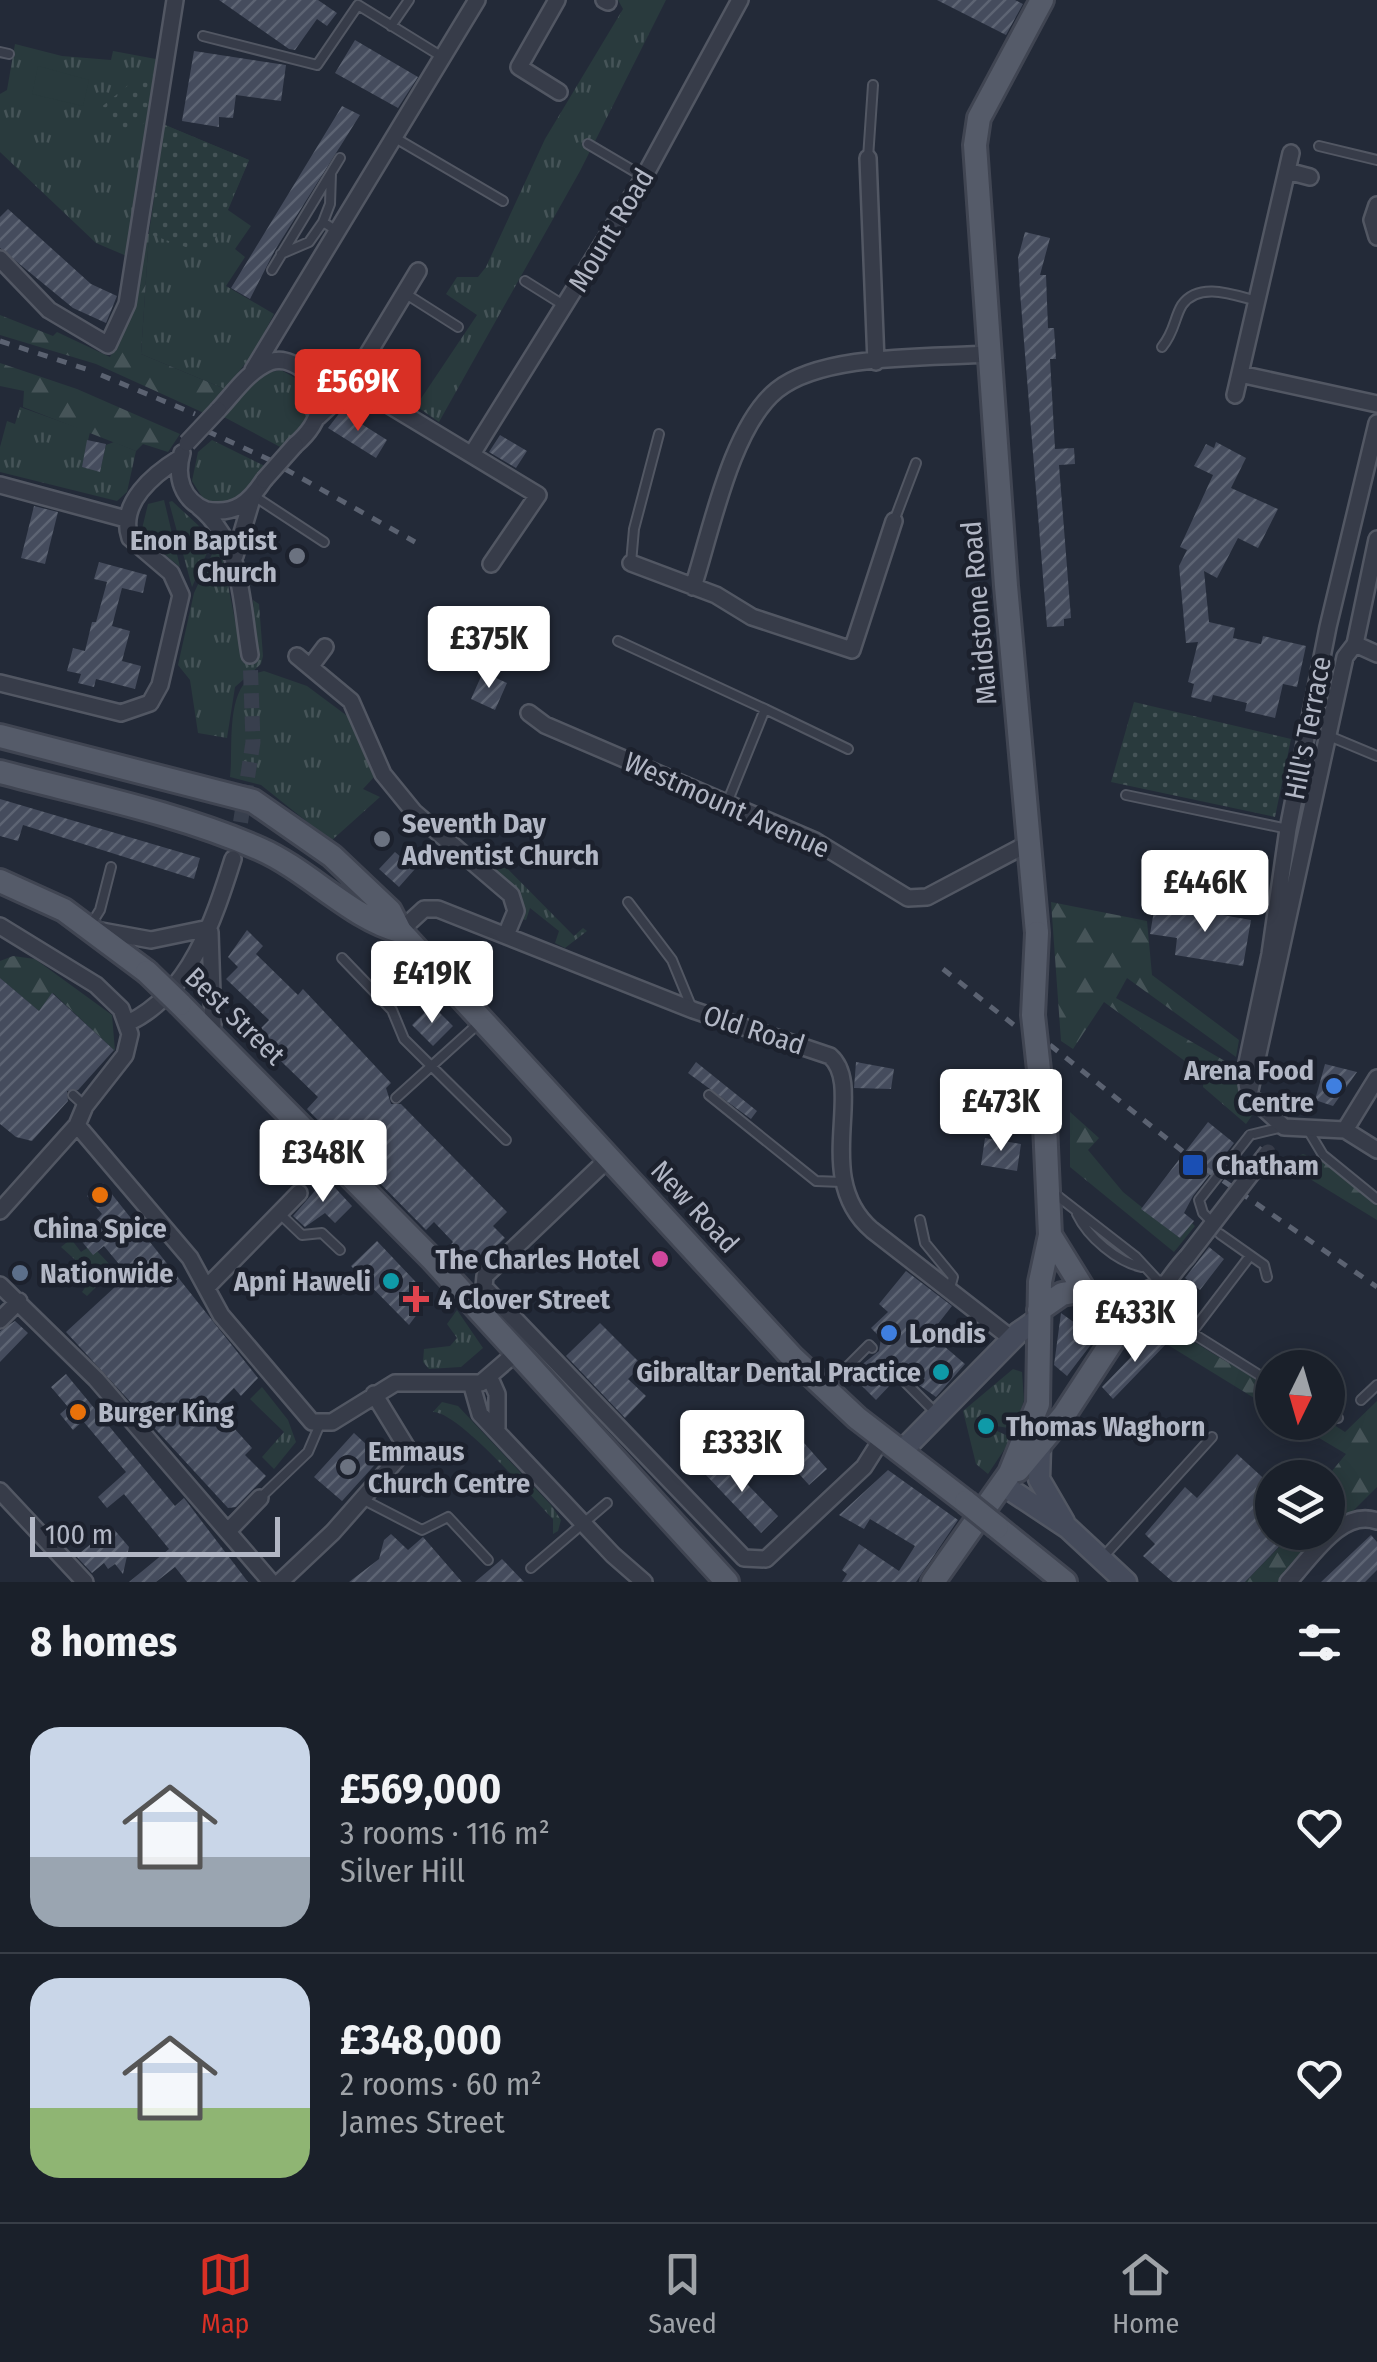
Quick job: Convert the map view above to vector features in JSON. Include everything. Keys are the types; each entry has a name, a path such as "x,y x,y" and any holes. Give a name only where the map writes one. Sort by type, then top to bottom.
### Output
{"main road":[{"name":"Maidstone Road","path":"1039,1314 1050,1235 1045,1125 1032,1015 1037,933 988,354 976,134 979,118 1042,0"},
{"name":"New Road","path":"0,736 253,801 332,856 390,912 400,931 825,1390 1065,1582"},
{"name":"New Road","path":"0,772 160,814 247,843 301,871 379,926 400,931"},
{"name":"Best Street","path":"0,882 31,892 93,928 209,1031 518,1351 727,1582"},
{"path":"1007,1479 1024,1468 1040,1447 1115,1336 1106,1306 1084,1290 1050,1235"},
{"path":"933,1582 1007,1479 1032,1424 1039,1314 1065,1292 1084,1290"},
{"path":"1038,1376 1082,1390"}],"street":[{"path":"0,258 49,310 108,345 127,304 176,0"},
{"path":"0,682 121,713 142,709 156,697 180,594 171,573 130,538 126,519 130,506 184,451 253,370 397,139 477,0"},
{"path":"557,0 519,68 559,92"},
{"name":"Mount Road","path":"472,454 644,176 740,0"},
{"path":"1235,395 1291,152"},
{"path":"868,158 876,362"},
{"path":"1286,172 1310,177"},
{"path":"1377,205 1372,222 1377,238"},
{"path":"235,556 253,497 318,417 357,386 418,271"},
{"path":"280,327 284,352 310,376 320,396 318,417"},
{"path":"692,587 742,438 764,402 781,386 813,372 876,362 988,354"},
{"path":"253,370 275,361 292,362"},
{"path":"1240,374 1377,404"},
{"path":"310,376 357,386 538,495 492,564"},
{"name":"Hill's Terrace","path":"1249,1095 1245,1075 1270,954 1288,829 1333,605 1377,423"},
{"path":"184,451 179,475 193,502 223,532 235,556 250,656"},
{"path":"0,485 126,519"},
{"path":"144,490 164,487 193,502 230,512 253,497"},
{"path":"631,564 752,616 852,650 894,521"},
{"path":"1377,539 1355,644 1344,657 1249,1095 1284,1127 1344,1130 1377,1150"},
{"path":"1355,644 1377,654"},
{"path":"324,646 304,661 350,699 382,774 414,812 511,895 516,911 506,935"},
{"name":"Westmount Avenue","path":"529,713 544,725 826,846 912,899 928,897 1029,843"},
{"path":"128,1023 146,1014 193,960 234,859"},
{"name":"Old Road","path":"400,931 430,907 693,1010 833,1058 842,1078 842,1182 859,1218 1012,1339"},
{"path":"0,1211 78,1125 79,1101 124,1055 130,1043 122,1008 80,973 1,928"},
{"path":"93,928 146,940 209,928"},
{"path":"209,928 213,1023 209,1031"},
{"path":"1344,1130 1377,1078"},
{"path":"78,1125 204,1281 221,1315 304,1416 320,1424 332,1422 374,1394 410,1380 472,1386 490,1378 518,1351"},
{"path":"1115,1336 1137,1320 1161,1284 1217,1229 1284,1127"},
{"path":"609,1158 485,1276 484,1287 744,1558 758,1562 855,1476 882,1437"},
{"path":"204,1281 217,1265 226,1267 300,1193"},
{"path":"1106,1306 1161,1284"},
{"path":"0,1285 96,1379 270,1582"},
{"path":"0,1320 19,1300"},
{"path":"902,1451 1039,1314"},
{"path":"990,1362 1020,1356 1038,1376"},
{"path":"490,1378 498,1394 497,1428"},
{"path":"472,1386 474,1407 638,1580"},
{"path":"280,1582 407,1448 374,1394"},
{"path":"1040,1447 1039,1479 1068,1528"},
{"path":"1007,1479 1126,1582"},
{"path":"0,1491 85,1582"},
{"path":"229,1530 260,1498"},
{"path":"1288,1582 1346,1521 1365,1517 1377,1522"}],"lane":[{"path":"392,26 409,0"},
{"path":"204,36 317,65 355,2 444,58"},
{"path":"868,158 874,85"},
{"path":"397,139 503,202"},
{"path":"588,144 644,176"},
{"path":"1319,146 1377,160"},
{"path":"272,270 340,158"},
{"path":"282,254 309,242 322,222 330,204 331,173"},
{"path":"322,222 339,233"},
{"path":"525,281 566,306"},
{"path":"1162,347 1176,330 1182,306 1199,292 1222,292 1256,301"},
{"path":"406,294 458,327"},
{"path":"631,564 634,529 659,434"},
{"path":"894,521 916,463"},
{"path":"253,497 324,542"},
{"path":"618,641 848,749"},
{"path":"727,803 764,708"},
{"path":"1329,736 1377,756"},
{"path":"1126,794 1288,829"},
{"path":"93,928 111,867"},
{"path":"628,902 672,960 693,1010"},
{"path":"342,958 392,1010 404,1040 506,1140"},
{"path":"396,1098 483,1019"},
{"path":"709,1095 816,1181 842,1182"},
{"path":"1267,1277 1266,1268 1203,1213 1200,1200 1255,1130 1284,1127"},
{"path":"1308,1130 1323,1155 1377,1199"},
{"path":"1049,1188 1136,1257 1142,1268 1161,1284 1174,1321"},
{"path":"280,1213 302,1235 322,1233 340,1250"},
{"path":"920,1220 927,1246 953,1278 950,1288"},
{"path":"1192,1332 1250,1256"},
{"path":"1137,1320 1174,1321 1255,1372"},
{"path":"825,1390 869,1345 872,1348"},
{"path":"900,1376 938,1416"},
{"path":"1361,1400 1377,1385"},
{"path":"260,1498 308,1452 320,1424"},
{"path":"1101,1560 1212,1438"},
{"path":"362,1499 422,1530 448,1517 488,1560"},
{"path":"531,1568 608,1503"}],"green space":[{"path":"618,0 666,0 580,171 439,422 416,406 477,315 446,294 457,277 478,277 486,267 545,139 623,9"},
{"path":"15,44 62,56 111,60 113,51 156,59 138,243 129,257 96,243 0,152 0,94 7,90"},
{"path":"155,63 145,122 126,139 99,109"},
{"path":"38,66 89,80 83,106 32,94"},
{"path":"165,125 249,160 228,210 251,226 235,249 245,257 226,286 274,314 253,354 225,389 141,354 149,234"},
{"path":"165,125 249,160 208,255 149,234"},
{"path":"144,233 149,234 141,354 225,389 204,413 96,364 0,335 0,315 53,336 57,332 110,357 123,326"},
{"path":"0,363 77,389 180,434 168,452 143,444 136,451 23,407 24,391 0,386"},
{"path":"281,370 304,383 312,402 308,418 282,448 224,417 261,374"},
{"path":"20,407 90,432 82,467 100,471 106,445 114,442 136,451 127,492 117,501 0,472 0,447 7,421 15,424"},
{"path":"212,440 271,469 232,502 214,504 204,500 192,481 198,452"},
{"path":"164,500 180,567 148,541 142,529 148,504"},
{"path":"169,502 213,539 192,587"},
{"path":"219,539 242,656 257,654 253,600 259,604 263,656 261,664 235,687 227,738 198,733 190,680 178,665 194,593"},
{"path":"264,671 307,686 350,718 375,776 363,789 380,797 331,841 261,785 230,777 236,700 251,677"},
{"path":"1134,702 1291,739 1275,817 1111,782"},
{"path":"484,845 574,936 583,928 587,931 565,948 555,943 559,931 530,908 526,920 521,919 518,895 479,859 488,853"},
{"path":"1051,902 1147,921 1152,975 1239,1040 1236,1057 1127,978 1116,998 1237,1068 1239,1091 1258,1107 1246,1124 1203,1087 1204,1075 1104,1002 1073,1049 1061,1041"},
{"path":"13,956 35,959 112,1015 115,1051 53,993 39,1011 0,978 0,961"},
{"path":"1070,1112 1099,1138 1088,1150 1123,1192 1180,1238 1192,1223 1195,1226 1174,1252 1070,1167"},
{"path":"1303,1154 1325,1162 1377,1205 1377,1220 1284,1163"},
{"path":"71,1239 81,1252 87,1248 93,1254 97,1251 114,1269 87,1296 82,1292 93,1276 61,1247"},
{"path":"457,1310 483,1348 461,1367 429,1369 423,1362 424,1349 450,1346 457,1338 447,1324"},
{"path":"1174,1330 1255,1379 1255,1399 1168,1345"},
{"path":"1013,1369 1022,1372 1024,1400 1015,1429 996,1426 988,1416 975,1425 982,1436 995,1430 1012,1438 988,1474 976,1464 963,1411"},
{"path":"262,1387 288,1420 296,1442 274,1469 262,1457 284,1432 250,1399"},
{"path":"1377,1401 1377,1487 1345,1519 1345,1460 1341,1460 1346,1454 1323,1440 1345,1440 1345,1432"},
{"path":"442,1402 458,1406 551,1505 561,1520 558,1531 553,1534 553,1519 477,1440 445,1416 433,1412"},
{"path":"1276,1550 1314,1550 1282,1582 1245,1582"}],"building":[{"path":"219,0 318,0 337,13 327,26 317,19 295,50"},
{"path":"937,0 1015,0 1023,4 1006,35"},
{"path":"355,40 418,77 398,108 335,73"},
{"path":"194,51 286,65 281,101 236,95 233,118 219,117 219,127 182,121"},
{"path":"342,106 360,115 275,250 250,299 231,288"},
{"path":"8,209 91,284 117,296 106,323 73,308 0,248 0,217"},
{"path":"1025,232 1050,238 1040,275 1046,275 1048,328 1054,328 1056,359 1050,359 1055,449 1074,448 1075,464 1059,465 1071,618 1064,619 1064,626 1047,627 1018,258"},
{"path":"341,411 387,440 376,458 328,428"},
{"path":"500,435 527,451 516,468 489,452"},
{"path":"87,440 106,444 100,472 82,467"},
{"path":"1216,442 1246,458 1231,488 1278,509 1258,548 1238,538 1217,578 1204,571 1209,622 1235,628 1233,638 1261,644 1263,636 1306,646 1297,687 1283,684 1275,718 1245,711 1247,703 1213,695 1211,702 1191,697 1194,684 1188,682 1198,642 1186,643 1179,566 1187,550 1180,547 1213,475 1194,466 1206,444 1214,448"},
{"path":"34,506 58,512 45,564 21,558"},
{"path":"99,562 147,575 143,593 122,588 112,626 130,631 122,661 141,666 135,689 96,679 94,687 78,683 81,674 67,671 73,648 85,651 92,622 96,622 107,582 94,579"},
{"path":"483,672 507,683 495,710 471,699"},
{"path":"0,799 200,858 194,879 23,825 18,841 0,836"},
{"path":"395,852 415,869 399,887 379,869"},
{"path":"1182,908 1251,920 1243,966 1175,955 1177,938 1150,934 1154,911 1180,915"},
{"path":"247,930 263,946 256,954 298,995 303,989 391,1083 386,1088 391,1104 401,1104 507,1212 493,1226 505,1238 477,1265 471,1259 462,1268 445,1251 453,1242 434,1222 426,1230 307,1109 318,1097 254,1035 269,1020 226,979 238,967 228,957"},
{"path":"0,978 39,1011 52,993 114,1050 78,1090 67,1091 68,1101 32,1141 16,1137 0,1124"},
{"path":"432,1005 453,1026 433,1046 412,1025"},
{"path":"696,1062 757,1111 751,1119 688,1073"},
{"path":"856,1062 894,1069 891,1089 854,1088"},
{"name":"Arena Food Centre","path":"1325,1064 1357,1072 1333,1106 1315,1100"},
{"path":"1208,1122 1234,1143 1193,1196 1184,1213 1194,1221 1180,1238 1141,1209"},
{"path":"985,1138 1021,1144 1017,1171 981,1165"},
{"path":"326,1178 352,1206 335,1223 325,1213 305,1227 293,1216"},
{"path":"103,1183 258,1378 241,1396 234,1388 215,1407 252,1448 245,1455 266,1476 236,1507 228,1508 66,1332 128,1275 104,1246 93,1255 79,1238 102,1214 87,1196"},
{"name":"Apni Haweli","path":"377,1241 430,1297 409,1325 351,1266"},
{"path":"1209,1247 1224,1259 1200,1290 1185,1278"},
{"path":"906,1271 952,1306 930,1334 965,1364 936,1397 896,1369 894,1381 876,1400 850,1374 879,1351 881,1338 871,1328 888,1312 879,1304"},
{"path":"1061,1313 1096,1338 1067,1376 1054,1365"},
{"path":"15,1321 28,1333 0,1362 0,1331"},
{"path":"600,1323 642,1365 628,1379 646,1396 625,1418 566,1356"},
{"path":"1156,1331 1168,1342 1113,1399 1102,1387"},
{"path":"66,1374 175,1506 184,1498 248,1582 187,1582 175,1567 156,1582 129,1582 169,1549 124,1494 107,1508 98,1497 126,1472 83,1421 73,1430 60,1414 68,1407 51,1387"},
{"path":"775,1410 827,1469 809,1485 756,1426"},
{"name":"Emmaus Church Centre","path":"354,1433 381,1458 342,1501 314,1477"},
{"path":"1237,1454 1255,1470 1255,1550 1276,1550 1245,1582 1173,1582 1143,1556 1155,1544 1145,1534 1185,1487 1197,1498"},
{"path":"722,1458 778,1516 761,1533 705,1474"},
{"path":"888,1470 958,1520 916,1582 842,1582 847,1574 842,1570 859,1544 899,1571 915,1546 870,1519 864,1529 839,1515"},
{"path":"112,1527 129,1547 123,1574 115,1564 108,1569 104,1563 92,1573 76,1556"},
{"path":"391,1534 408,1550 423,1537 462,1582 349,1582 379,1559 384,1540"},
{"path":"1371,1535 1377,1542 1377,1570 1365,1582 1321,1582"},
{"path":"502,1559 524,1582 475,1582"}],"tunnel":[{"path":"237,845 253,742 250,655"}],"railway":[{"path":"0,341 86,369"},
{"path":"101,375 195,414"},
{"path":"207,431 270,460"},
{"path":"285,469 415,542"},
{"path":"943,969 1019,1029"},
{"path":"1050,1045 1196,1162 1377,1287"}],"place":[{"name":"Enon Baptist Church","path":"297,556"},
{"name":"Seventh Day Adventist Church","path":"382,839"},
{"name":"Arena Food Centre","path":"1334,1086"},
{"name":"Chatham","path":"1193,1165"},
{"name":"China Spice","path":"100,1195"},
{"name":"The Charles Hotel","path":"660,1259"},
{"name":"Nationwide","path":"20,1273"},
{"name":"Apni Haweli","path":"391,1281"},
{"name":"4 Clover Street","path":"416,1299"},
{"name":"Londis","path":"889,1333"},
{"name":"Gibraltar Dental Practice","path":"941,1372"},
{"name":"Burger King","path":"78,1412"},
{"name":"Thomas Waghorn","path":"986,1426"},
{"name":"Emmaus Church Centre","path":"348,1467"}]}
